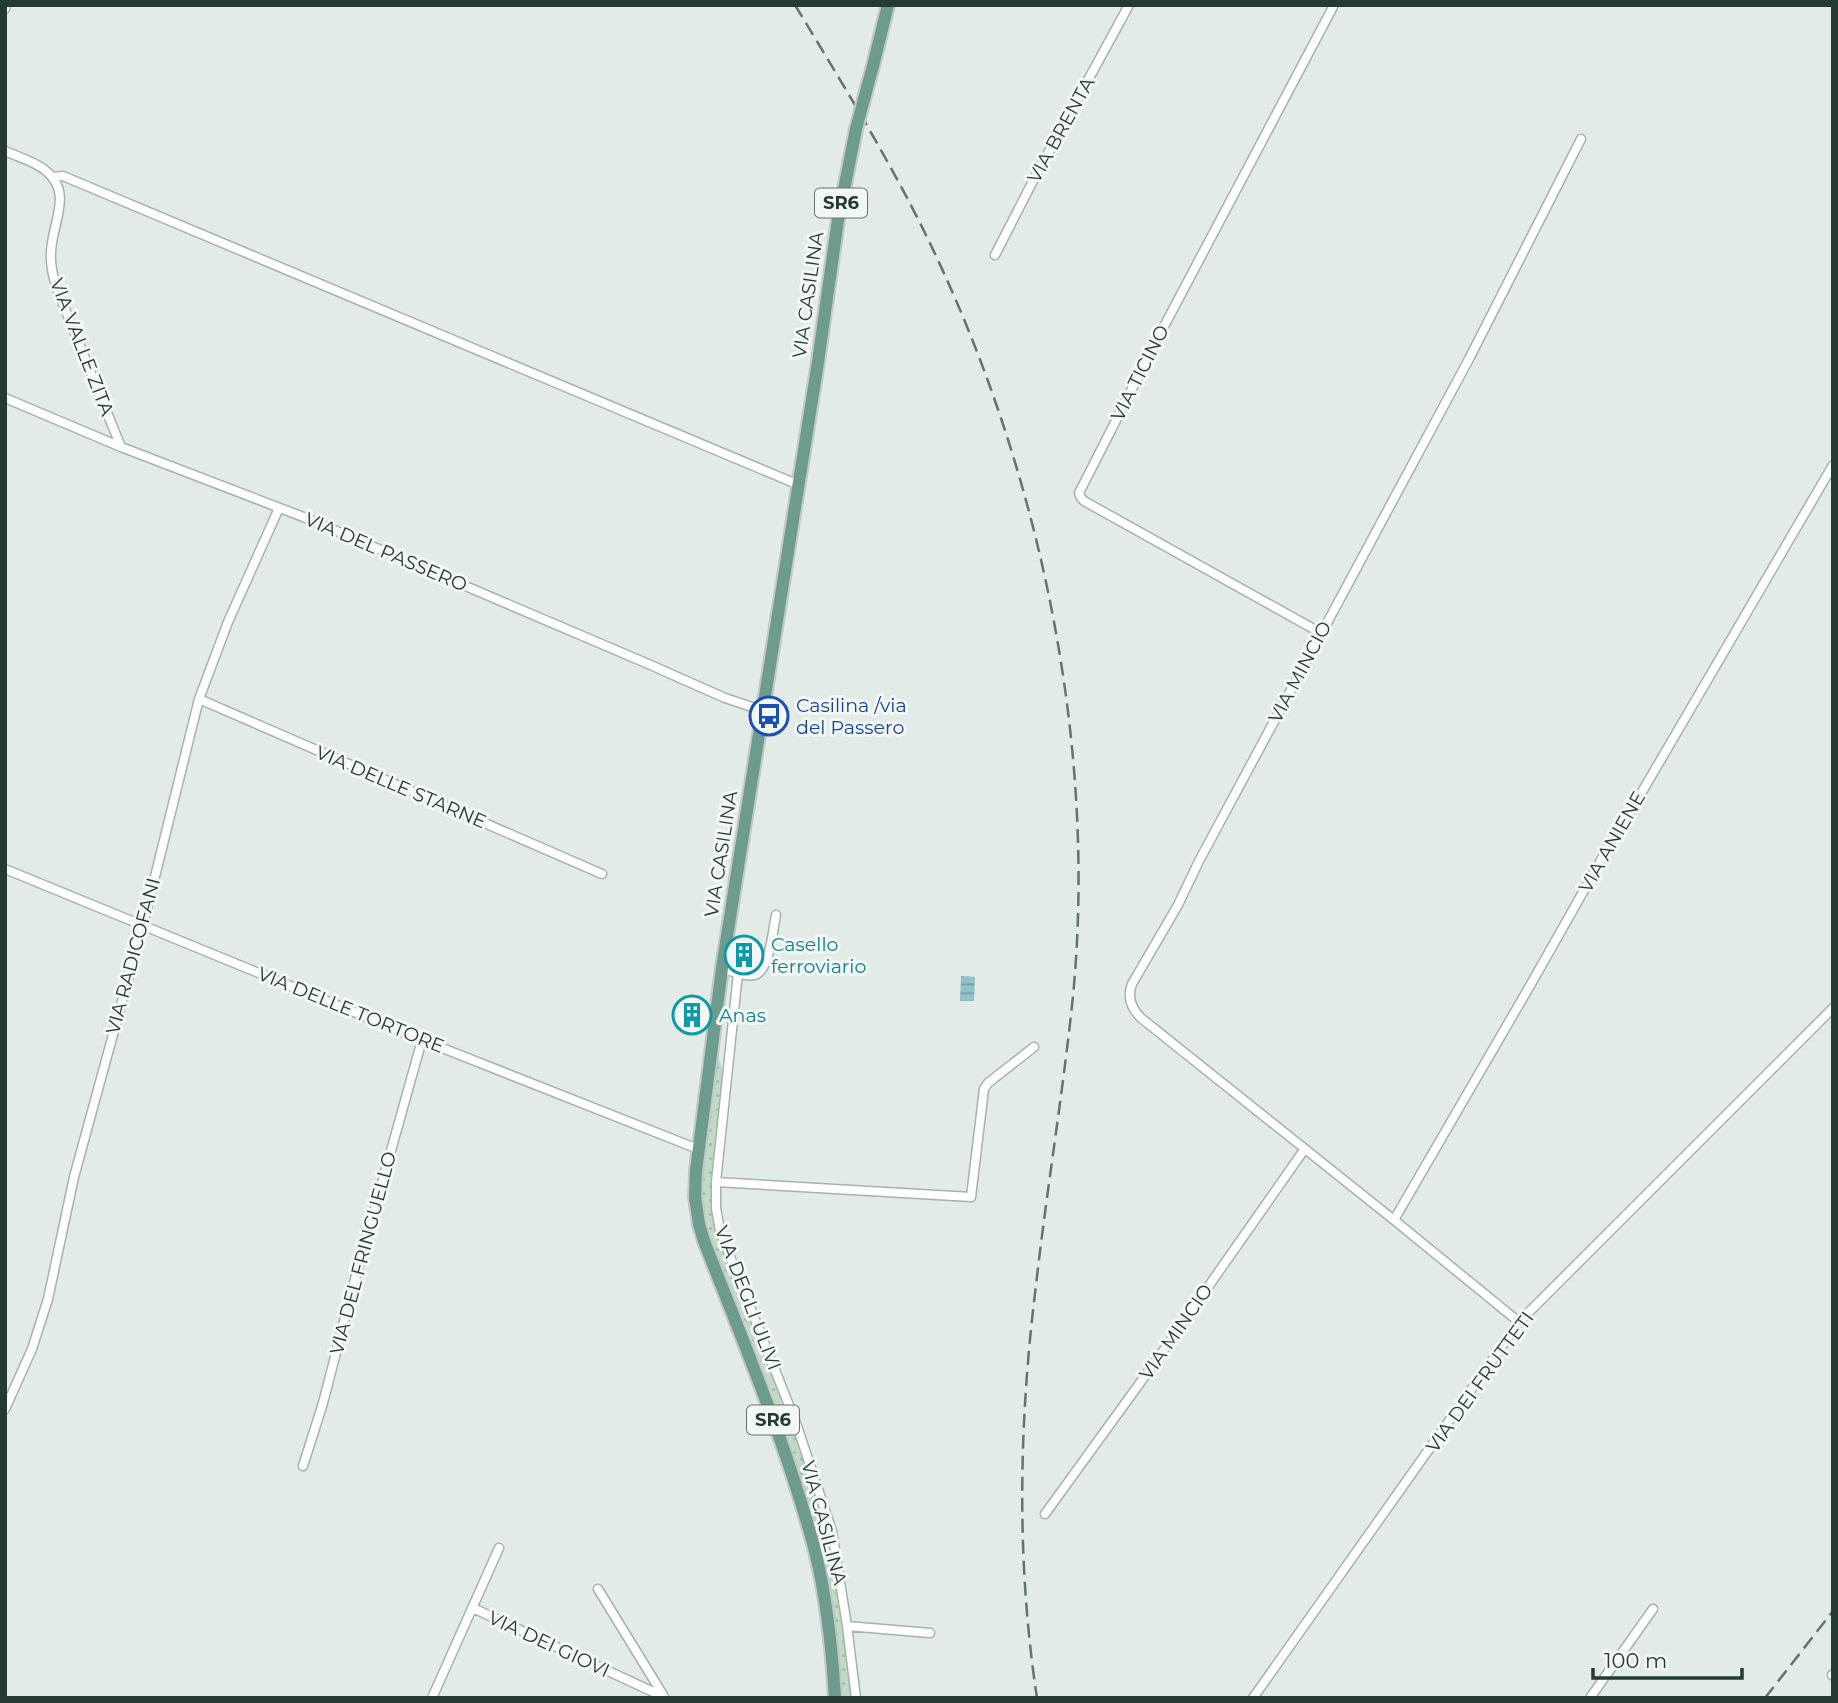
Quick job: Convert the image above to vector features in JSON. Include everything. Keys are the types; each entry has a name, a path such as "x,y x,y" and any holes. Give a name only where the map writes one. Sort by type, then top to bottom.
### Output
{"main road":[{"name":"VIA CASILINA","path":"835,1698 824,1596 815,1550 768,1404 699,1224 695,1190 722,968 764,711 838,220 856,129 888,5"}],"street":[{"name":"VIA BRENTA","path":"995,255 1129,5"},
{"name":"VIA TICINO","path":"1321,633 1084,501 1079,493 1334,5"},
{"name":"VIA MINCIO","path":"1519,1322 1141,1018 1132,1008 1129,993 1469,359 1581,139"},
{"path":"5,151 43,168 52,177 63,176 799,485"},
{"name":"VIA VALLE ZITA","path":"52,177 59,188 60,200 52,237 52,272 121,447"},
{"name":"VIA DEL PASSERO","path":"5,398 121,447 279,508 725,698 764,711"},
{"name":"VIA ANIENE","path":"1394,1220 1613,839 1833,465"},
{"name":"VIA RADICOFANI","path":"5,1409 40,1329 74,1177 143,925 199,699 228,622 279,508"},
{"name":"VIA DELLE STARNE","path":"199,699 602,874"},
{"name":"VIA DELLE TORTORE","path":"5,869 422,1040 698,1149"},
{"path":"722,968 755,975 763,968 776,915"},
{"name":"VIA DEGLI ULIVI","path":"738,973 716,1182 716,1208 720,1231 796,1423 832,1531 856,1698"},
{"name":"VIA DEI FRUTTETI","path":"1253,1698 1519,1322 1833,1008"},
{"name":"VIA DEL FRINGUELLO","path":"303,1466 323,1403 422,1040"},
{"path":"716,1182 971,1197 984,1089 1034,1047"},
{"name":"VIA MINCIO","path":"1045,1514 1304,1150"},
{"path":"432,1698 499,1548"},
{"path":"598,1589 664,1697"},
{"name":"VIA DEI GIOVI","path":"473,1608 664,1697"},
{"path":"1590,1698 1653,1609"},
{"path":"847,1626 930,1633"}],"green space":[{"path":"716,1053 724,1076 714,1208 827,1528 835,1566 853,1698 843,1698 828,1578 810,1505 768,1382 713,1242 704,1209 702,1174"}],"water":[{"path":"961,976 975,977 974,1001 960,1001"}],"railway":[{"path":"795,5 892,171 922,227 963,316 998,408 1027,504 1050,601 1067,700 1076,799 1078,898 1073,996 1030,1336 1023,1439 1023,1543 1030,1646 1037,1698"},
{"path":"1765,1698 1833,1611"}],"place":[{"name":"Casilina /via del Passero","path":"769,716"},
{"name":"Casello ferroviario","path":"744,955"},
{"name":"Anas","path":"692,1015"}]}
